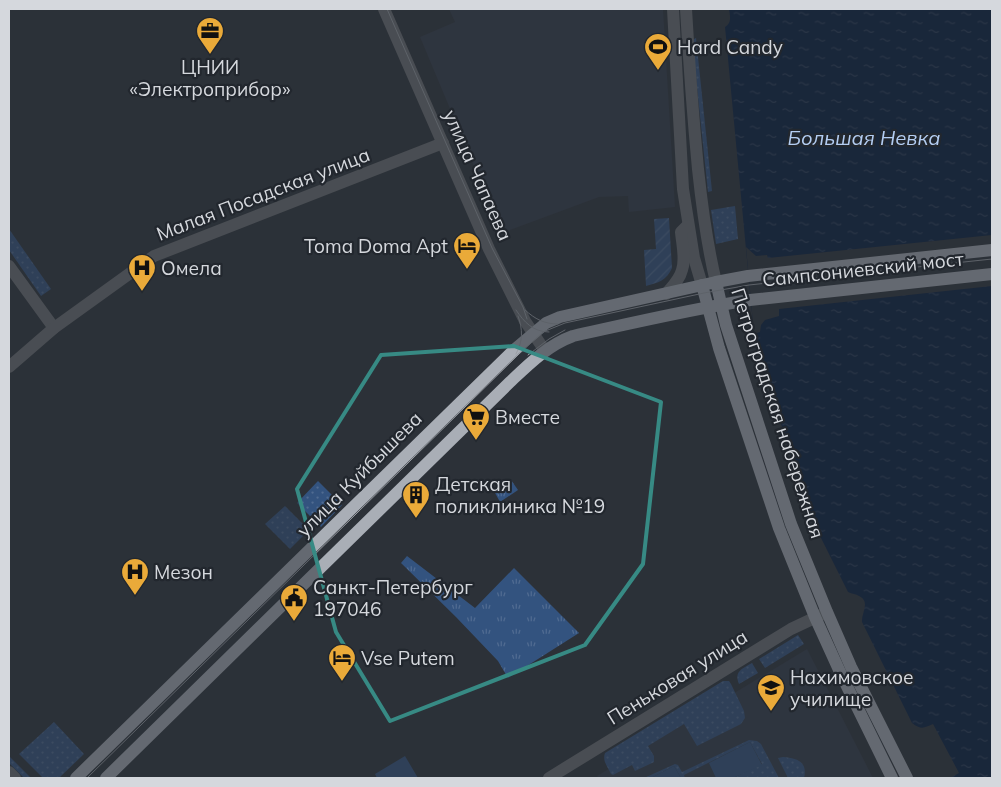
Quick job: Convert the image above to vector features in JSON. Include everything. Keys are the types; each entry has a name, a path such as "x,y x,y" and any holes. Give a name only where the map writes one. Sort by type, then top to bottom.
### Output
{"main road":[{"name":"Сампсониевский мост","path":"716,282 748,276 992,250"},
{"name":"Сампсониевский мост","path":"708,307 750,300 992,274"},
{"name":"улица Куйбышева","path":"76,778 514,348 533,333 546,323 560,317 716,282"},
{"name":"Петроградская набережная","path":"716,282 726,325 791,524 851,667 907,778"},
{"name":"Петроградская набережная","path":"702,286 719,348 776,519 815,617 892,778"},
{"name":"улица Куйбышева","path":"106,778 510,382 545,351 562,340 573,336 708,307"}],"street":[{"name":"улица Чапаева","path":"384,9 489,249 525,321 545,351"},
{"name":"Петроградская набережная","path":"673,9 683,189 694,258 702,286"},
{"name":"Петроградская набережная","path":"686,9 693,116 702,202 709,256 716,282"},
{"name":"Малая Посадская улица","path":"9,367 54,328 154,256 443,143"},
{"path":"666,294 680,277 683,269 682,232 688,224"},
{"path":"9,266 54,328"},
{"name":"Пеньковая улица","path":"549,778 791,629 827,612"},
{"path":"9,772 15,778"}],"highlighted area":[{"path":"514,346 661,402 643,564 585,645 390,721 336,632 297,489 381,355"}],"shaded area":[{"path":"449,9 663,9 675,207 629,212 628,196 599,197 502,233 420,37 455,22"},
{"name":"Нахимовское училище","path":"807,649 873,778 599,778 597,776"}],"green space":[{"path":"696,38 712,191 708,192 692,40"},
{"path":"735,206 738,239 716,244 711,210"},
{"path":"669,218 672,268 662,280 646,286 644,250 656,249 654,219"},
{"path":"9,229 51,289 41,296 9,250"},
{"path":"511,480 518,490 500,502 494,491"},
{"path":"318,481 342,505 321,527 297,503"},
{"path":"285,506 309,530 290,549 265,524"},
{"path":"407,556 475,608 514,568 579,633 508,678 498,661 401,563"},
{"path":"798,635 804,644 765,668 759,659"},
{"path":"752,663 758,673 739,684 738,673"},
{"path":"723,681 729,681 744,711 745,718 741,724 697,746 684,724 648,746 654,756 654,762 635,771 632,765 613,775 611,774 605,761 605,753"},
{"path":"54,722 84,754 59,778 43,778 19,754"},
{"path":"749,740 757,741 761,744 779,778 733,778 762,764 750,742 684,775 685,778 681,778 674,766 651,778 644,778 675,764 678,765 682,772"},
{"path":"750,742 762,765 733,778 716,778 709,763"},
{"path":"9,756 31,778 24,778 9,763"},
{"path":"405,756 418,778 377,778 375,774"},
{"path":"778,758 793,758 803,765 804,778 788,778"},
{"path":"674,766 681,778 651,778"}],"water":[{"name":"Большая Невка","path":"729,9 992,9 992,778 950,778 959,773 933,724 922,728 912,723 862,622 865,608 863,598 848,592 807,510 754,334 725,27 730,21"}],"pier":[{"path":"992,235 992,286 779,309 779,316 765,320 761,325 760,332 754,334 746,247 756,256 767,255 768,258"}],"tram line":[{"path":"387,9 492,248 523,307 527,319"},
{"path":"87,778 543,332 565,323 749,285 992,259"},
{"path":"516,310 529,326 543,332 549,332"},
{"path":"525,310 540,320 558,324"},
{"path":"516,354 522,335 518,316"},
{"path":"528,355 549,339 565,330"}],"place":[{"name":"ЦНИИ «Электроприбор»","path":"210,55"},
{"name":"Hard Candy","path":"658,71"},
{"name":"Toma Doma Apt","path":"467,270"},
{"name":"Омела","path":"142,292"},
{"name":"Вместе","path":"476,441"},
{"name":"Детская поликлиника №19","path":"416,519"},
{"name":"Мезон","path":"135,596"},
{"name":"Санкт-Петербург 197046","path":"294,622"},
{"name":"Vse Putem","path":"342,682"},
{"name":"Нахимовское училище","path":"771,712"}]}
